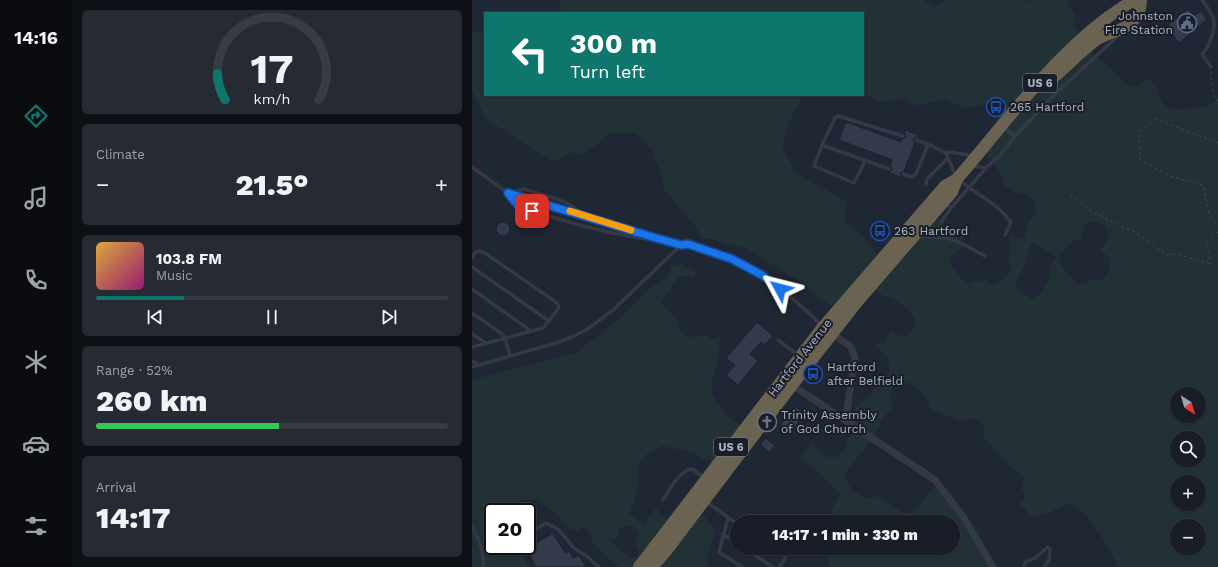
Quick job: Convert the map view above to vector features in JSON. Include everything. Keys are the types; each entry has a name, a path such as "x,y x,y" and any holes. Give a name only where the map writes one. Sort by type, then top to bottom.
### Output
{"highway":[{"name":"Hartford Avenue","path":"652,567 792,385 828,331 945,186 957,179 1063,56 1104,20 1134,0"},
{"path":"1018,108 1062,71 1095,40 1128,26 1140,11 1142,0"},
{"name":"Hartford Avenue","path":"639,567 800,357 857,302 916,235 947,205 957,179"}],"street":[{"path":"828,331 851,347 855,356 847,410 852,424"},
{"path":"792,385 935,480 964,518 993,567"}],"lane":[{"path":"1202,0 1213,14 1216,22 1214,32 1206,51 1202,54 1211,67"},
{"path":"941,222 947,205 970,187 1055,94 1117,38 1128,26"},
{"path":"864,161 854,183 814,166 835,118 838,116 903,136"},
{"path":"1002,126 1015,136"},
{"path":"916,140 946,153 950,152 973,161 986,168"},
{"path":"903,174 912,177 916,174 928,144"},
{"path":"822,146 889,169"},
{"path":"946,153 957,179 970,187 1005,215 1010,222 1005,236"},
{"path":"926,184 927,179 948,158"},
{"path":"472,167 508,193 519,207 612,233 646,239 656,238"},
{"path":"508,193 524,189 538,193 567,203 587,216"},
{"path":"508,193 656,238 681,245 688,244 721,254 752,269 771,282 815,317 828,331"},
{"path":"916,235 947,238 959,242 985,256"},
{"path":"472,367 564,340 586,330 612,310 681,245"},
{"path":"472,258 476,252 480,251 485,253 557,303 558,306 558,309 543,328 472,347"},
{"path":"472,268 549,321"},
{"path":"472,289 531,331"},
{"path":"472,313 502,334 505,338 510,356"},
{"path":"472,334 486,343"},
{"path":"778,340 800,357"},
{"path":"472,361 479,365"},
{"path":"663,500 681,474 686,470 692,469 707,479"},
{"path":"704,500 728,518 718,552 742,567"},
{"path":"536,529 546,523 558,528 574,548 588,557 599,567"},
{"path":"472,527 481,545 484,558 483,567"},
{"path":"723,534 730,539"},
{"path":"1024,567 1025,562 1035,558 1048,547 1050,549 1049,560 1044,567"},
{"path":"755,555 773,567"},
{"path":"780,567 786,557 783,555"}],"path":[{"path":"1211,67 1211,83 1218,101"},
{"path":"1218,143 1156,119 1139,134 1140,160 1170,176 1203,185 1210,217 1218,225"},
{"path":"1070,195 1090,210 1117,224 1137,232 1167,255 1176,254 1211,264 1218,268"},
{"path":"1211,264 1206,243 1218,232"}],"shaded area":[{"path":"560,0 923,0 934,7 942,3 944,0 1027,0 1031,2 1036,0 1067,0 1069,7 1075,14 1073,23 1079,35 1091,49 1094,56 1096,56 1131,87 1139,86 1144,80 1151,81 1156,84 1164,104 1169,108 1175,109 1210,105 1218,96 1218,567 1118,567 1109,548 1087,515 1070,503 1046,514 1031,518 1025,508 1020,504 1025,498 1024,492 1021,488 1025,477 1013,469 983,437 984,428 982,425 972,418 963,422 929,408 929,402 917,388 910,383 899,383 891,390 890,398 892,409 885,415 869,443 845,474 848,483 855,491 866,498 876,496 907,514 918,508 927,495 938,484 958,515 832,515 831,512 840,494 818,471 800,459 811,443 830,458 838,456 844,451 847,446 847,440 855,429 852,420 854,409 889,373 890,365 886,356 875,344 884,342 891,331 903,336 909,334 916,323 913,315 897,301 891,297 885,297 868,284 833,307 827,302 820,300 807,286 754,253 744,248 731,244 728,245 713,239 702,239 697,229 664,189 663,178 651,148 636,133 611,133 581,156 573,152 553,162 486,119 472,91 472,33 484,30 484,96 802,96 789,122 782,146 795,172 847,202 845,221 861,234 883,261 925,217 964,230 963,247 952,256 950,263 954,270 966,283 976,280 980,282 985,280 990,284 997,283 1006,276 1012,268 1008,260 1010,255 1010,236 1023,239 1029,222 1037,211 1030,197 1024,193 1016,194 1005,186 998,169 985,155 1004,120 991,108 982,105 966,108 945,99 917,106 903,99 879,102 864,94 864,12 561,12","holes":["1092,221 1105,225 1109,235 1100,251 1108,256 1111,263 1107,274 1103,279 1092,279 1083,285 1079,284 1064,270 1058,255 1075,240 1081,239 1084,225","1031,243 1056,256 1049,269 1050,276 1040,295 1032,299 1018,291 1015,284 1023,268"]},
{"path":"681,264 697,272 693,278 679,276 671,287 671,292 670,291 663,298 661,304 677,317 679,328 686,335 694,337 702,335 713,339 718,336 720,337 718,360 711,384 713,396 728,416 746,431 719,467 707,459 700,458 695,453 662,446 645,455 644,459 638,466 639,482 636,489 637,495 629,514 643,524 647,521 656,508 672,524 688,506 701,516 705,517 714,528 714,534 707,559 708,567 619,567 594,545 585,525 578,531 568,528 554,512 537,499 523,500 516,503 484,503 484,555 522,555 529,567 472,567 472,380 577,352 620,318 655,284 666,278 671,266","holes":["628,526 633,527 639,533 635,544 639,550 636,557 633,559 617,548 610,540 618,537 619,528"]},
{"path":"960,518 992,567 830,567 827,555 960,555"}],"building":[{"name":"Johnston Fire Station","path":"1188,9 1194,16 1201,11 1207,19 1179,43 1166,27"},
{"path":"846,122 901,142 902,139 906,137 904,133 905,130 918,135 913,139 915,143 904,171 900,173 902,178 888,172 892,170 890,166 892,160 839,140"},
{"path":"503,222 508,224 510,229 508,234 503,236 498,234 496,229 498,224"},
{"path":"757,322 773,336 765,345 761,342 750,354 758,361 738,385 726,375 735,365 726,358"},
{"path":"795,406 805,414 790,433 780,425"},
{"path":"766,438 775,446 769,452 760,444"},
{"path":"553,533 565,553 569,551 573,558 579,555 586,567 536,567 529,555 536,555 536,543"}],"slow traffic":[{"path":"570,211 631,230"}],"place":[{"name":"Johnston Fire Station","path":"1187,23"},
{"name":"265 Hartford","path":"996,107"},
{"name":"263 Hartford","path":"880,231"},
{"name":"Hartford after Belfield","path":"813,374"},
{"name":"Trinity Assembly of God Church","path":"767,422"}],"route":[{"path":"532,211 519,207 508,193 656,238 681,245 688,244 721,254 752,269 780,289"}]}
